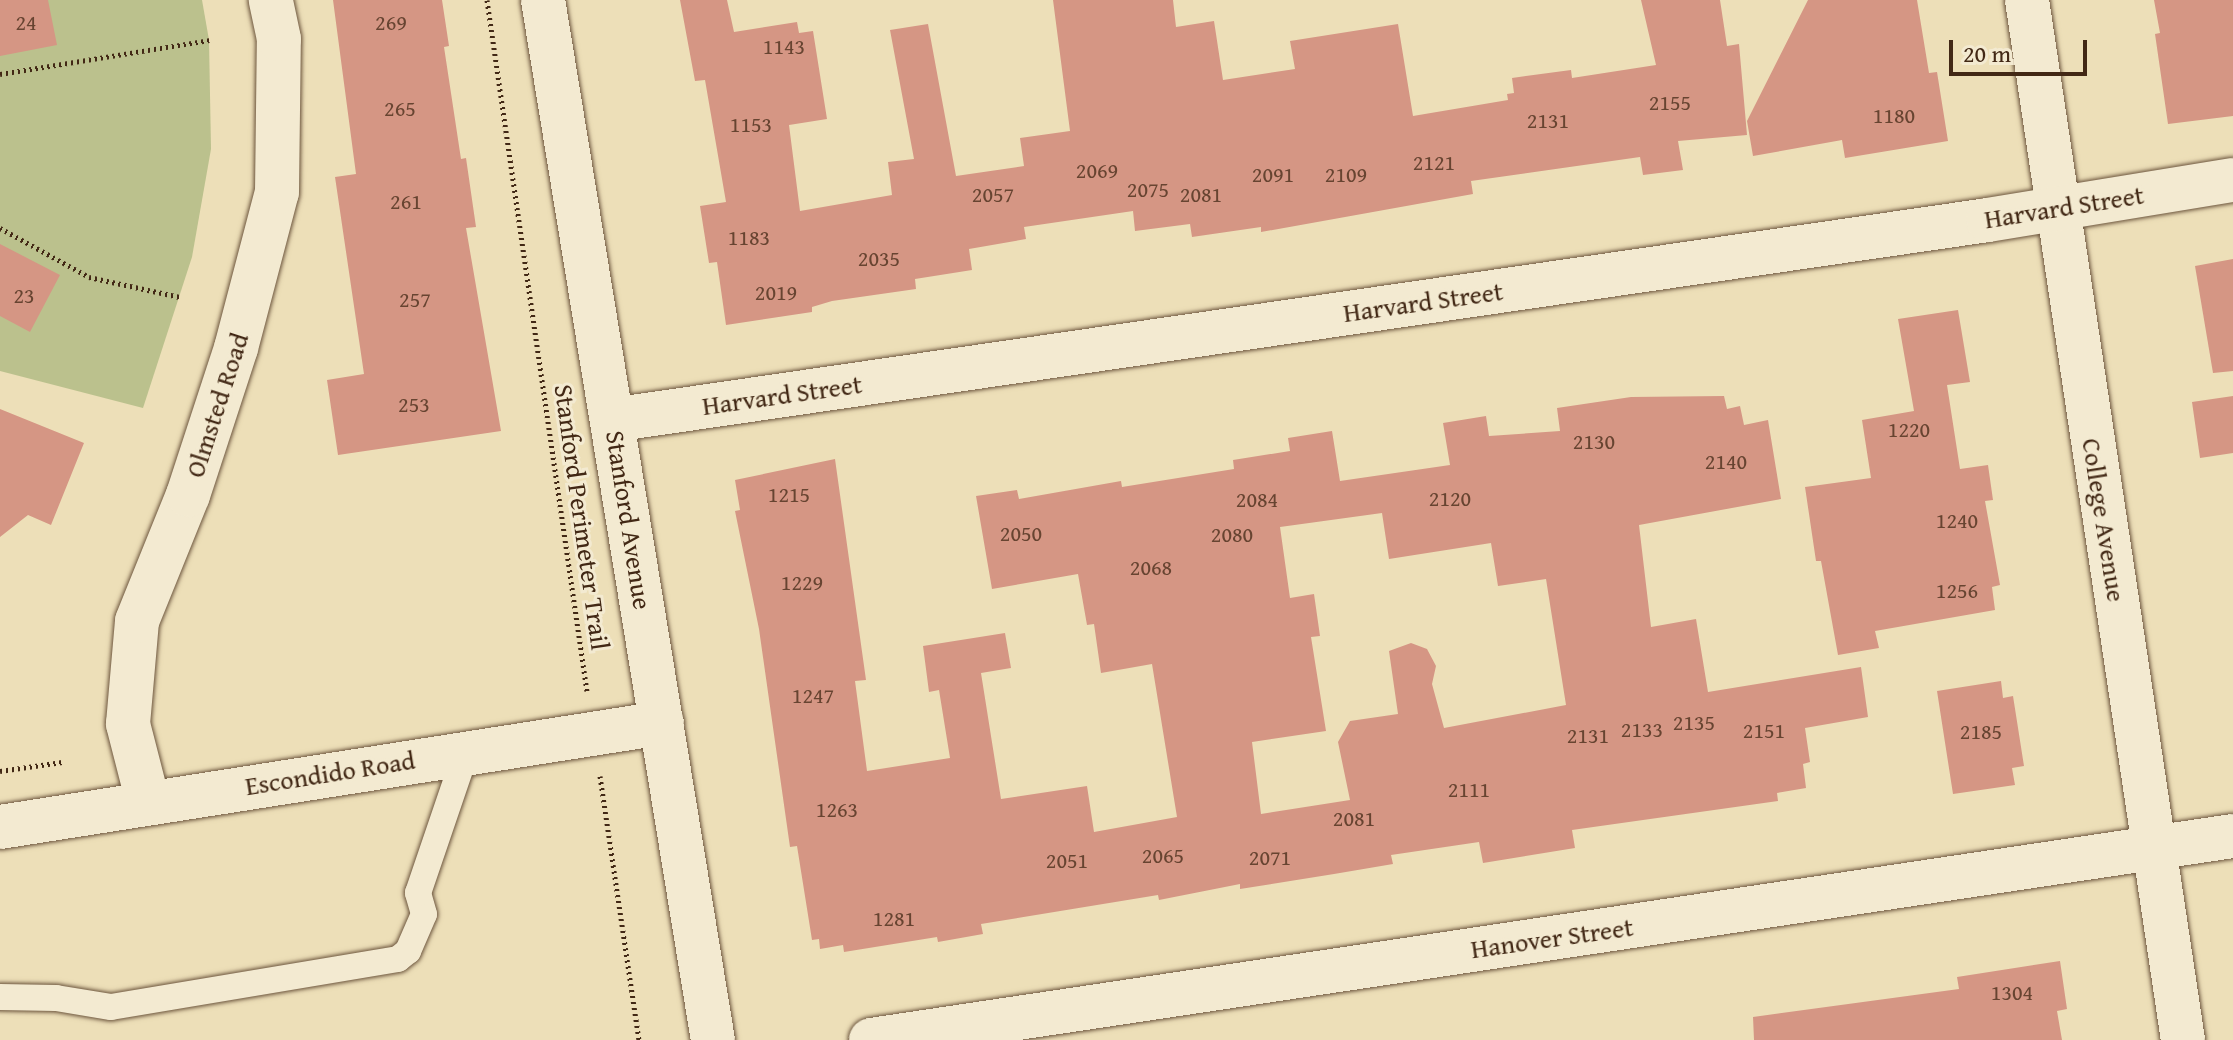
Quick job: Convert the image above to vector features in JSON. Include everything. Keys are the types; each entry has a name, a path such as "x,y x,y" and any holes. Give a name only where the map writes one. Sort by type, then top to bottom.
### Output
{"street":[{"name":"Olmsted Road","path":"148,802 128,724 137,621 198,466 236,348 277,192 279,39 271,0"},
{"name":"Stanford Avenue","path":"543,0 713,1040"},
{"name":"College Avenue","path":"2027,0 2183,1040"},
{"name":"Harvard Street","path":"612,420 2056,209 2233,180"},
{"name":"Escondido Road","path":"0,827 662,723"},
{"name":"Hanover Street","path":"871,1040 2233,836"}],"lane":[{"path":"0,997 56,998 111,1007 398,959 408,951 424,914 418,893 466,752"}],"path":[{"name":"Stanford Perimeter Trail","path":"487,0 639,1040"},
{"path":"0,74 209,40"},
{"path":"0,228 89,277 180,297"},
{"path":"0,771 62,762"}],"green space":[{"path":"0,0 202,0 209,40 211,149 192,257 143,408 0,371"}],"building":[{"path":"0,0 48,0 57,45 0,56"},
{"path":"333,0 442,0 449,46 444,47 461,159 466,158 476,227 466,228 501,431 338,455 327,380 364,374 335,177 356,174"},
{"path":"680,0 727,0 734,32 797,22 799,33 813,31 827,119 789,125 800,211 892,195 888,162 914,159 890,30 928,24 956,176 1024,166 1020,138 1070,131 1053,0 1173,0 1176,27 1214,21 1223,80 1295,69 1290,41 1398,24 1413,116 1508,100 1507,94 1514,93 1512,78 1571,70 1572,78 1656,65 1641,0 1720,0 1727,46 1739,44 1747,135 1678,141 1683,170 1643,175 1640,157 1471,181 1473,194 1261,232 1261,227 1192,237 1190,224 1135,231 1133,211 1024,227 1026,239 969,249 972,270 915,279 916,289 832,301 812,307 812,312 726,325 717,262 709,263 700,206 726,202 705,80 695,81"},
{"path":"1808,0 1917,0 1929,73 1937,72 1948,141 1845,158 1842,140 1753,156 1747,121"},
{"path":"2154,0 2233,0 2233,116 2168,124 2155,34 2160,33"},
{"path":"0,244 60,275 30,332 0,316"},
{"path":"2233,259 2233,371 2213,373 2195,266"},
{"path":"1958,310 1970,382 1947,385 1960,469 1988,465 1993,500 1985,501 2000,585 1992,587 1995,610 1875,631 1879,648 1838,655 1821,561 1816,561 1805,487 1871,478 1862,420 1914,411 1898,319"},
{"path":"1724,396 1727,409 1740,406 1744,425 1768,420 1781,499 1639,525 1651,627 1696,619 1708,692 1861,667 1868,717 1805,728 1810,762 1803,764 1806,788 1777,793 1778,801 1572,830 1575,848 1483,863 1479,842 1391,855 1393,864 1334,874 1240,889 1240,884 1159,900 1158,895 981,924 983,934 938,942 937,937 844,952 843,945 820,949 819,939 812,940 797,846 790,847 759,629 735,511 740,510 735,480 835,459 866,680 855,681 867,771 950,758 939,690 929,692 923,646 1005,633 1011,668 981,673 1001,799 1087,786 1094,832 1177,817 1152,664 1101,673 1094,624 1087,625 1078,574 992,589 976,496 1017,490 1019,499 1121,481 1122,487 1234,469 1233,460 1290,451 1288,438 1332,431 1340,481 1450,465 1443,423 1486,416 1489,436 1560,431 1557,408 1631,397","holes":["1382,513 1389,559 1491,543 1498,586 1546,579 1566,705 1444,728 1432,684 1436,666 1427,649 1411,643 1389,651 1398,714 1350,721 1338,742 1350,800 1261,814 1252,742 1326,731 1311,637 1320,636 1314,594 1290,598 1280,527"]},
{"path":"2233,396 2233,453 2200,458 2192,402"},
{"path":"0,409 84,443 51,525 28,515 0,537"},
{"path":"2001,681 2003,698 2013,696 2024,766 2012,768 2015,785 1953,794 1937,691"},
{"path":"2060,961 2067,1009 2057,1011 2062,1040 1754,1040 1753,1017 1959,989 1957,977"}]}
